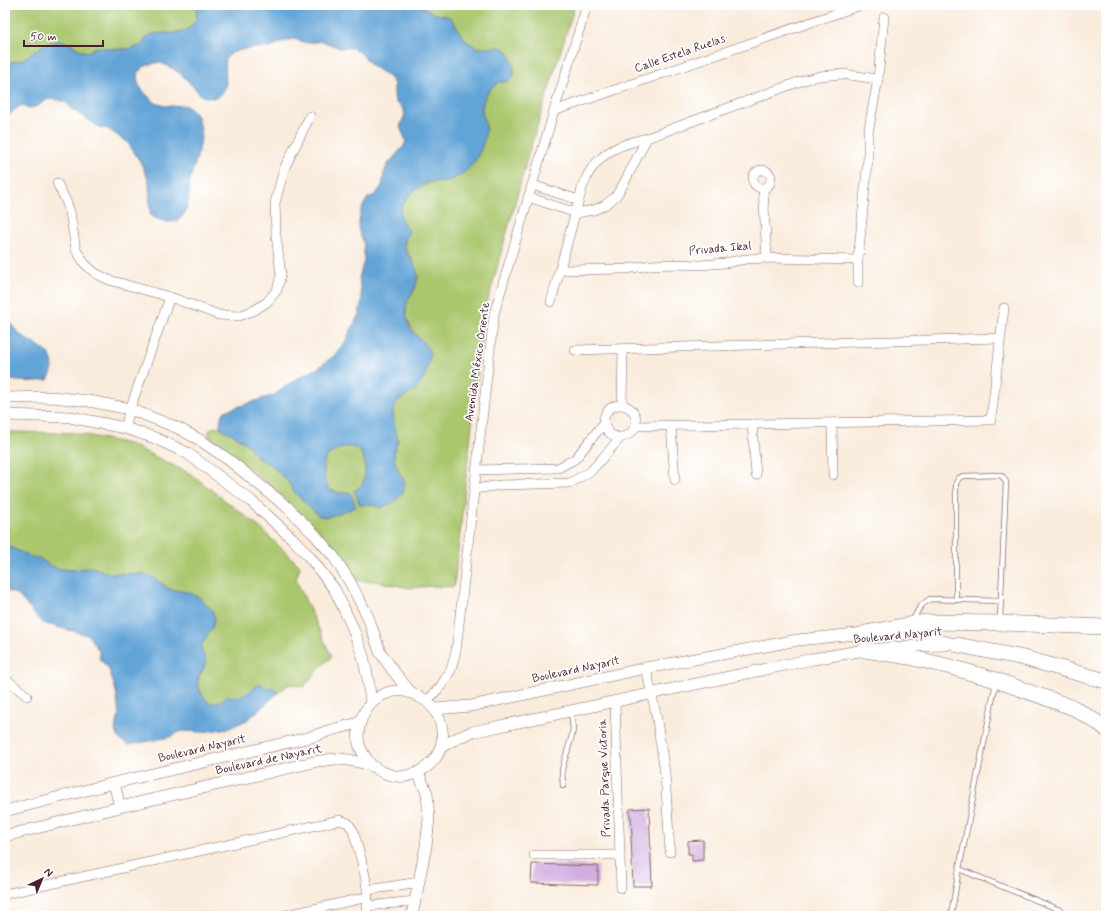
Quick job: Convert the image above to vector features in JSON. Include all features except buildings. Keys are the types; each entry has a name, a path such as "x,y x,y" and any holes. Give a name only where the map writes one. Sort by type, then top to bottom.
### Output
{"highway":[{"path":"865,633 924,622 1106,627"},
{"path":"958,645 1024,658 1106,681"},
{"path":"865,650 951,667 996,680 1074,708 1103,726 1106,730"}],"street":[{"name":"Avenida México Oriente","path":"427,701 451,670 456,652 494,314 587,5"},
{"name":"Calle Estela Ruelas","path":"554,111 860,5"},
{"path":"858,283 858,260 868,158 868,133 878,79 884,17"},
{"path":"551,302 583,185 590,170 608,152 623,144 647,138 801,81 820,76 842,74 878,79"},
{"path":"57,183 70,212 76,250 85,264 95,273 109,280 170,297 219,315 239,316 255,310 267,302 278,290 281,275 276,235 275,203 284,169 310,116"},
{"path":"528,197 576,213 594,210 605,205 616,196 647,138"},
{"path":"532,185 579,200"},
{"path":"763,188 767,258"},
{"name":"Privada Ikal","path":"560,270 626,269 651,265 676,264 700,265 767,258 858,260"},
{"path":"125,428 130,409 170,297"},
{"path":"635,426 990,420 1004,308"},
{"path":"575,350 1000,338"},
{"path":"622,405 623,349"},
{"path":"5,398 52,397 89,401 130,409 178,428 200,440 229,460 287,507 315,534 334,558 350,582 368,617 380,652 411,693"},
{"path":"476,470 558,468 575,459 604,423 606,414 612,407 622,405 630,409 635,417 635,426 630,434 621,437 613,436 607,430 604,423"},
{"path":"5,415 70,418 125,428 155,438 187,453 251,501 292,538 308,555 335,590 352,626 363,656 371,703"},
{"path":"832,423 833,475"},
{"path":"752,424 756,475"},
{"path":"671,426 675,480"},
{"path":"474,488 501,485 570,483 591,471 621,437"},
{"path":"335,590 350,582"},
{"name":"Boulevard Nayarit","path":"435,709 470,706 646,668 798,640 865,633 917,634 958,645"},
{"name":"Boulevard Nayarit","path":"441,747 472,732 813,659 865,650 916,646 958,645"},
{"path":"646,668 656,714 665,773 670,852"},
{"path":"5,678 27,696"},
{"path":"371,765 364,756 358,734 359,723 364,712 371,703 380,696 401,691 411,693 427,701 435,709 441,721 443,734 441,747 432,762 418,773 427,793 429,819 426,846 412,916"},
{"name":"Privada Parque Victoria","path":"615,701 622,888"},
{"name":"Boulevard Nayarit","path":"5,811 114,783 311,738 331,730 359,723"},
{"name":"Boulevard de Nayarit","path":"5,836 120,807 318,761 337,759 371,765 382,772 393,776 406,776 418,773"},
{"path":"114,783 120,807"},
{"path":"5,894 340,820 348,823 353,830 368,898 366,916"},
{"name":"Privada Parque Victoria","path":"534,855 620,855"},
{"path":"282,916 368,898 419,882"},
{"path":"368,898 415,901"}],"lane":[{"path":"956,600 956,483 959,478 963,476 1000,475 1006,482 1000,623"},
{"path":"912,624 918,608 930,599 1000,601"},
{"path":"951,916 958,870 996,680"},
{"path":"563,786 562,769 573,729 571,711"},
{"path":"958,870 1060,910 1068,916"}],"green space":[{"path":"5,5 198,5 196,9 197,19 188,29 171,34 165,33 147,37 141,46 130,49 111,49 99,47 94,48 89,52 81,51 70,43 32,53 22,60 5,65"},
{"path":"420,5 575,5 530,149 488,300 483,324 454,587 432,586 410,588 374,581 360,581 353,579 319,530 267,483 209,437 209,431 212,428 220,426 223,430 231,433 247,444 258,458 273,465 288,482 293,491 343,511 356,507 342,494 329,489 325,483 323,469 325,458 335,451 345,447 352,447 358,450 363,456 365,474 362,486 354,491 405,483 394,458 398,440 393,416 397,402 413,392 417,336 412,329 406,311 407,302 414,291 416,283 415,267 405,246 409,231 401,221 401,209 407,198 421,186 434,182 448,181 486,126 482,106 486,96 489,91 499,82 506,82 500,47 477,48 465,40 451,18 444,15 435,14"},
{"path":"5,432 76,433 129,444 191,474 258,526 300,566 296,580 332,657 320,667 304,687 289,684 277,694 276,690 264,688 259,684 246,694 236,697 227,696 220,701 213,703 207,701 199,687 198,679 205,664 205,658 201,647 212,628 191,593 169,589 163,584 144,574 110,574 92,567 74,570 61,569 50,566 39,558 31,557 5,546"}],"water":[{"path":"198,5 420,5 435,14 444,15 451,18 465,40 477,48 500,47 508,51 512,61 514,76 506,81 499,82 494,86 487,94 483,102 482,112 486,132 482,148 471,166 453,179 429,183 421,186 406,198 401,209 400,215 402,221 409,231 404,245 406,252 416,268 418,276 416,286 407,304 407,316 411,329 427,348 430,357 427,371 422,381 413,392 397,402 393,411 393,421 398,440 394,458 405,483 403,493 393,503 380,508 371,504 360,505 354,491 362,486 365,474 363,456 358,450 352,447 345,447 335,451 325,458 324,465 325,479 330,489 341,493 350,492 356,507 328,517 319,516 293,491 288,482 273,466 258,458 247,444 231,433 223,430 220,426 221,417 225,411 274,395 293,381 318,368 335,355 345,342 359,314 362,300 359,278 364,261 364,245 358,228 361,210 367,199 376,194 382,186 384,173 388,164 404,146 406,141 400,127 405,114 401,106 395,102 394,84 388,76 372,66 361,53 353,48 340,48 322,41 307,43 294,39 281,42 270,48 252,48 232,53 225,59 226,83 224,89 218,97 211,98 202,96 183,76 172,68 159,62 145,66 137,73 138,84 144,92 156,103 166,106 184,105 190,108 198,118 201,130 198,155 190,181 187,207 182,217 171,222 158,220 151,216 149,182 141,163 128,143 108,129 99,127 72,109 66,102 55,99 45,100 38,106 30,108 22,105 5,119 5,65 22,60 45,44 60,40 70,43 81,51 89,52 94,48 99,47 111,49 130,49 141,46 145,39 152,34 180,33 189,29 197,19 196,9"},
{"path":"5,314 19,333 48,353 53,365 51,375 48,380 16,381 5,379"},
{"path":"5,546 31,557 39,558 50,566 61,569 74,570 92,567 110,574 144,574 155,578 169,589 191,593 200,598 212,610 215,618 212,628 201,648 206,660 204,668 198,678 198,687 204,698 210,703 218,703 227,696 236,697 246,694 259,684 261,684 264,688 273,687 277,694 247,720 229,728 203,732 181,731 170,737 129,745 120,740 115,730 119,716 116,691 108,667 100,660 99,651 88,635 42,623 18,595 5,590"}]}
